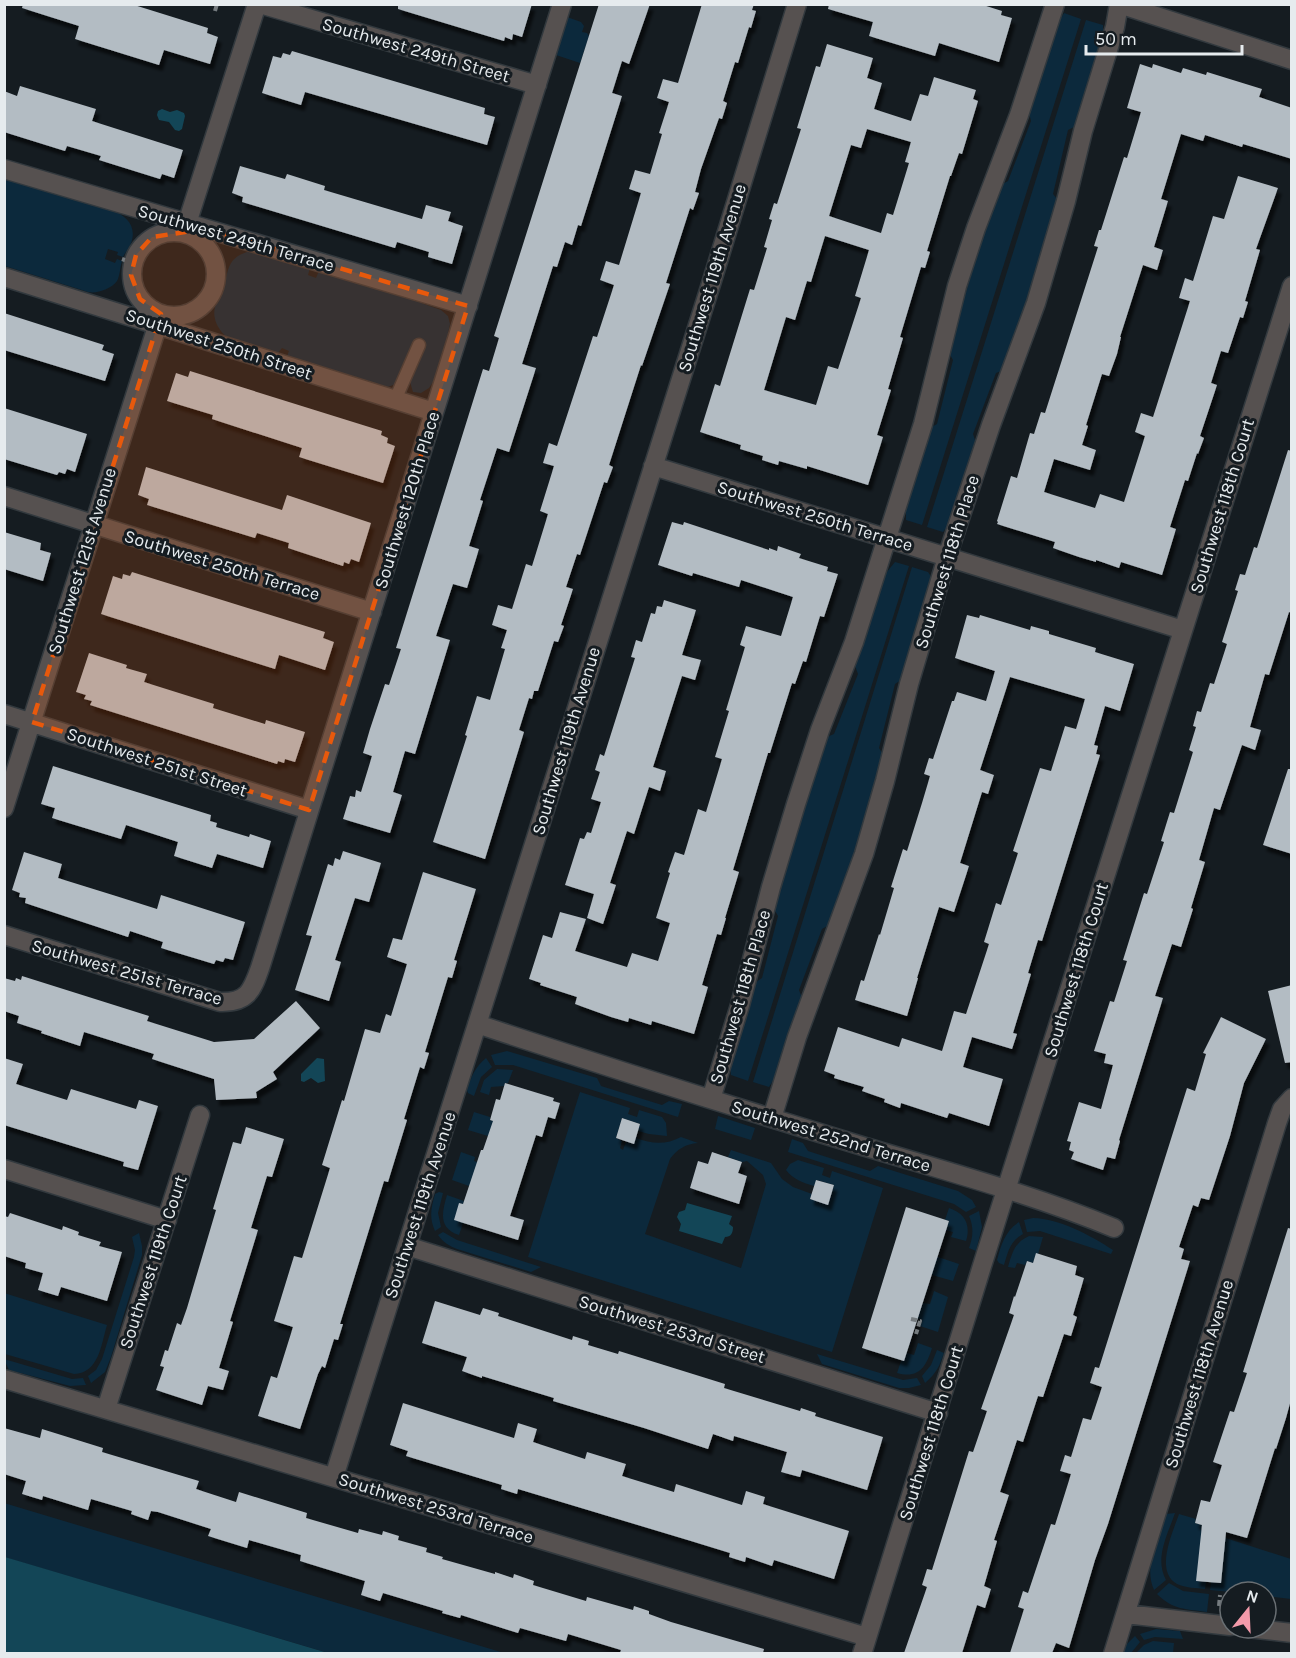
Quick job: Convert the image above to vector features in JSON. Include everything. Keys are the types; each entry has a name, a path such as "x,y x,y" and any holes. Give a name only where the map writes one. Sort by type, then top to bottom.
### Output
{"street":[{"name":"Southwest 249th Street","path":"259,4 537,85"},
{"path":"186,228 259,4"},
{"name":"Southwest 120th Place","path":"248,994 254,986 562,4"},
{"name":"Southwest 119th Avenue","path":"334,1478 752,152 796,4"},
{"name":"Southwest 118th Place","path":"711,1099 805,774 819,730 854,642 923,424 957,286 1055,4"},
{"path":"1119,5 1292,60"},
{"name":"Southwest 118th Place","path":"772,1118 797,1037 864,854 883,790 909,684 947,557 1040,293 1068,196 1083,131 1115,27 1119,5"},
{"name":"Southwest 249th Terrace","path":"4,169 186,228 468,306"},
{"path":"186,228 207,248 215,264 215,282 209,298 195,310 159,320 140,300 134,288 127,261 152,237 186,228"},
{"name":"Southwest 250th Street","path":"4,277 159,320 434,412"},
{"name":"Southwest 118th Court","path":"864,1645 1292,286"},
{"name":"Southwest 121st Avenue","path":"4,808 159,320"},
{"name":"Southwest 250th Terrace","path":"653,466 1183,630"},
{"name":"Southwest 250th Terrace","path":"4,496 372,612"},
{"name":"Southwest 251st Street","path":"4,714 309,810"},
{"name":"Southwest 251st Terrace","path":"4,935 220,1002 237,1001 248,994"},
{"name":"Southwest 252nd Terrace","path":"477,1024 1076,1212 1114,1228"},
{"name":"Southwest 118th Avenue","path":"1113,1653 1277,1122 1284,1106 1292,1098"},
{"name":"Southwest 119th Court","path":"106,1409 200,1115"},
{"path":"4,1169 166,1220"},
{"name":"Southwest 253rd Street","path":"406,1246 938,1413"},
{"name":"Southwest 253rd Terrace","path":"4,1379 334,1478 864,1645"},
{"path":"1126,1614 1218,1625"}],"lane":[{"path":"395,400 419,345"}],"path":[{"path":"215,11 217,4"},
{"path":"911,1319 920,1321 916,1334"}],"highlighted area":[{"path":"187,223 468,306 309,810 32,722 161,314 140,299 131,275 136,255 152,237 185,232"}],"shaded area":[{"path":"1064,13 1081,19 922,525 906,520 906,508 930,428 937,424 953,360 949,353 973,268 1001,185 1008,181 1031,121 1029,113 1059,21"},
{"path":"567,17 581,22 584,26 582,32 589,36 580,63 556,55"},
{"path":"1086,20 1103,25 1103,33 1074,127 1068,130 1053,194 1058,200 1036,276 1004,370 996,373 973,434 976,443 948,526 943,532 927,527"},
{"path":"162,109 184,113 182,129 175,130 169,122 159,120 158,111"},
{"path":"4,178 112,210 125,218 131,225 133,235 131,244 123,257 117,255 118,252 108,249 105,259 115,263 117,259 122,261 118,279 114,284 104,290 88,292 5,266"},
{"path":"251,251 310,268 308,275 316,278 319,271 385,290 441,310 448,316 450,324 435,379 429,388 421,393 413,392 410,382 425,346 417,342 396,384 388,387 287,356 289,351 282,348 278,353 227,337 216,324 215,307 230,265 237,257"},
{"path":"895,562 909,566 748,1081 731,1075 730,1065 756,982 762,978 778,916 774,909 793,839 827,737 834,734 858,674 855,666 886,573"},
{"path":"912,567 928,572 930,585 901,680 895,684 879,748 884,756 855,854 829,925 822,929 799,990 802,998 776,1076 769,1087 753,1082"},
{"path":"507,1051 597,1078 601,1086 662,1105 669,1101 682,1104 678,1117 513,1065 495,1065 491,1055"},
{"path":"317,1058 324,1059 325,1081 318,1083 311,1078 304,1082 301,1081 301,1074"},
{"path":"486,1058 492,1067 481,1077 474,1096 467,1090 474,1072"},
{"path":"497,1069 513,1070 508,1083 504,1086 491,1087 489,1095 480,1092 484,1080"},
{"path":"580,1092 630,1108 628,1114 637,1117 639,1110 662,1117 666,1123 667,1136 638,1131 640,1124 622,1118 616,1138 622,1141 620,1148 623,1150 626,1142 634,1144 636,1138 659,1143 681,1137 698,1143 682,1148 670,1159 645,1234 741,1268 766,1184 763,1175 747,1161 742,1162 728,1157 731,1150 771,1163 782,1179 793,1187 812,1194 810,1199 828,1204 834,1185 817,1180 814,1186 798,1180 786,1170 790,1164 798,1160 824,1168 822,1175 830,1178 832,1171 883,1188 832,1352 528,1257"},
{"path":"474,1112 490,1117 490,1120 497,1123 488,1136 468,1130"},
{"path":"718,1116 755,1128 751,1140 715,1129"},
{"path":"792,1139 803,1143 808,1151 870,1171 878,1166 958,1191 972,1200 976,1207 966,1212 954,1204 788,1152"},
{"path":"461,1152 475,1157 474,1161 480,1163 469,1186 452,1180"},
{"path":"443,1193 438,1213 441,1227 435,1231 431,1217 435,1194"},
{"path":"447,1195 464,1201 463,1204 459,1203 463,1223 459,1235 448,1228 443,1219"},
{"path":"687,1203 732,1216 729,1224 733,1227 733,1231 725,1237 722,1244 679,1231 681,1224 677,1217 679,1212 685,1210"},
{"path":"949,1208 963,1216 968,1230 966,1241 951,1237 953,1232 946,1230 949,1221 945,1220"},
{"path":"979,1211 982,1227 976,1251 969,1248 972,1224 969,1216"},
{"path":"1033,1218 1054,1221 1074,1229 1113,1250 1111,1254 1040,1231 1027,1232 1024,1220"},
{"path":"1019,1222 1023,1234 1012,1243 1004,1265 999,1263 997,1260 1004,1239"},
{"path":"443,1232 457,1240 541,1267 531,1272 457,1249 438,1235"},
{"path":"139,1233 142,1255 111,1357 105,1372 91,1383 88,1376 96,1370 102,1359 134,1257 132,1237"},
{"path":"1029,1236 1043,1237 1033,1263 1027,1261 1025,1265 1017,1263 1015,1268 1008,1267 1017,1245"},
{"path":"938,1257 959,1264 953,1281 932,1275 925,1270"},
{"path":"934,1291 948,1297 938,1332 920,1326 922,1320 912,1317 914,1308 920,1310 923,1303 930,1304"},
{"path":"4,1293 107,1325 98,1357 89,1369 74,1374 5,1354"},
{"path":"918,1343 932,1348 924,1366 916,1373 897,1373 907,1353 914,1355"},
{"path":"937,1350 944,1353 935,1373 925,1383 922,1376 931,1365"},
{"path":"817,1354 903,1380 917,1378 921,1385 899,1388 822,1364"},
{"path":"4,1359 72,1379 83,1378 86,1385 70,1386 9,1370"},
{"path":"4,1503 504,1653 328,1653 14,1560 5,1557"},
{"path":"1175,1513 1162,1555 1161,1563 1166,1580 1154,1590 1150,1571 1153,1552 1166,1514"},
{"path":"1179,1514 1196,1519 1195,1523 1202,1525 1201,1530 1291,1559 1291,1599 1278,1597 1278,1580 1221,1580 1224,1554 1197,1581 1206,1582 1205,1589 1177,1584 1170,1578 1167,1570 1167,1551"},
{"path":"5,1557 328,1653 5,1653"},
{"path":"1211,1582 1218,1583 1218,1591 1210,1590"},
{"path":"1169,1583 1183,1591 1209,1594 1207,1612 1180,1608 1163,1599 1157,1594"},
{"path":"1156,1629 1180,1631 1183,1639 1155,1637 1144,1640 1140,1634"},
{"path":"1135,1636 1140,1642 1131,1653 1123,1654 1127,1644"},
{"path":"1153,1641 1174,1643 1173,1653 1136,1653 1144,1645"}],"building":[{"path":"23,4 131,4 208,28 207,33 218,37 210,64 164,50 159,65 75,39 79,26 22,8"},
{"path":"398,4 532,4 522,37 513,34 512,40 505,37 504,41 398,9"},
{"path":"599,4 650,4 629,64 622,61 612,93 622,96 581,226 578,225 572,245 565,242 557,267 553,266 522,364 536,368 509,452 497,448 480,500 483,501 469,546 479,549 467,588 453,584 436,636 450,640 415,754 405,751 393,792 402,795 390,833 343,819 350,796 355,797 356,790 361,792 372,756 363,753 370,729 385,684 389,685 401,649 396,648 483,369 489,371 499,338 494,336"},
{"path":"702,4 754,4 752,10 756,11 738,63 735,62 723,101 727,103 722,119 719,118 701,169 695,192 699,193 693,210 690,208 666,283 670,284 609,465 613,467 607,483 604,482 580,555 577,554 566,587 573,589 561,625 564,626 558,642 554,641 538,691 534,691 532,699 529,698 519,730 524,732 485,859 433,842 467,736 465,735 477,696 490,700 505,649 501,648 507,630 492,625 498,605 512,609 526,564 532,566 548,514 540,511 554,466 543,463 549,443 557,446 593,336 597,337 614,285 600,280 606,261 619,265 641,193 629,189 635,170 650,174 669,102 657,98 663,79 678,83"},
{"path":"829,4 980,4 1002,11 1001,15 1012,18 999,62 939,43 935,56 869,36 873,22 828,9"},
{"path":"827,44 873,58 867,78 882,83 874,109 911,121 920,94 928,96 934,77 976,90 973,99 978,101 962,154 959,153 950,176 927,251 930,252 925,268 921,267 900,337 903,338 888,389 891,390 877,435 883,437 868,485 807,466 807,469 779,461 778,465 762,460 763,456 740,449 741,445 700,432 715,384 720,386 750,289 754,290 767,248 764,247 772,220 769,219 774,203 777,204 801,129 797,128 816,66 820,67","holes":["867,129 911,142 905,162 909,163 893,215 887,213 881,233 829,216 851,145 861,148","825,236 869,250 855,296 861,298 838,369 828,366 816,405 764,390 786,317 795,320 807,281 811,282"]},
{"path":"292,51 485,108 484,114 495,117 487,145 305,92 301,105 262,93 273,56 281,58 283,53 290,55"},
{"path":"1140,64 1152,68 1153,64 1181,73 1183,68 1206,75 1207,72 1262,89 1259,97 1292,108 1292,159 1205,135 1203,141 1181,134 1161,199 1168,201 1154,247 1163,250 1157,270 1143,265 1120,337 1117,354 1109,376 1102,374 1086,425 1088,426 1082,445 1096,450 1090,470 1054,459 1044,492 1095,508 1100,494 1124,502 1145,436 1135,432 1141,413 1153,417 1190,301 1179,298 1185,278 1193,281 1213,216 1224,219 1238,176 1278,188 1256,249 1260,250 1245,301 1248,302 1243,318 1240,317 1228,353 1221,351 1211,383 1217,385 1200,436 1204,438 1188,481 1185,480 1170,527 1176,529 1162,575 1121,562 1119,568 1079,557 1053,548 1055,542 997,524 1011,476 1017,478 1030,433 1034,434 1041,412 1045,413 1098,247 1094,246 1099,230 1101,230 1124,157 1127,158 1141,112 1127,108"},
{"path":"20,86 96,109 92,121 183,150 174,178 162,174 160,179 99,160 101,156 67,146 65,151 4,132 4,91 17,96"},
{"path":"240,166 285,179 287,174 325,186 324,190 422,219 426,205 451,212 448,221 463,226 452,264 428,257 429,252 397,242 395,248 242,202 243,197 232,193"},
{"path":"4,313 104,345 102,350 114,354 105,381 4,350"},
{"path":"190,371 382,431 381,435 388,438 387,443 395,446 383,483 299,457 302,448 212,419 213,415 167,401 176,373 188,377"},
{"path":"4,408 87,434 75,472 67,469 65,474 59,472 57,475 4,459"},
{"path":"1288,450 1292,451 1292,613 1289,612 1269,675 1265,674 1250,727 1261,730 1255,750 1242,745 1220,810 1214,808 1199,860 1205,862 1191,908 1193,909 1181,947 1172,944 1155,996 1163,998 1115,1159 1107,1157 1103,1170 1071,1159 1074,1152 1069,1150 1071,1142 1067,1141 1079,1102 1101,1109 1113,1065 1104,1063 1106,1054 1094,1051 1110,1001 1114,1002 1127,961 1123,960 1144,893 1147,894 1164,842 1161,841 1170,812 1174,813 1193,752 1189,750 1196,727 1193,726 1197,711 1201,712 1210,683 1214,684 1227,644 1222,642 1238,591 1235,590 1240,574 1245,575 1254,547 1257,548"},
{"path":"146,467 282,510 287,495 371,523 359,562 351,559 349,564 344,562 343,566 288,548 289,543 257,533 255,538 147,505 149,499 138,495"},
{"path":"672,522 683,525 684,522 769,550 769,548 777,551 778,546 801,554 799,558 828,567 827,571 838,574 824,617 820,616 806,662 803,661 795,684 792,683 770,753 768,753 733,870 739,872 726,918 721,935 717,934 702,985 708,987 694,1034 652,1021 651,1025 629,1018 628,1022 611,1017 575,1004 577,997 529,979 543,935 552,938 560,912 586,919 575,951 627,967 632,953 658,961 670,923 656,918 670,873 668,872 675,852 684,855 698,809 706,812 722,759 715,757 745,647 740,645 746,626 781,636 793,597 741,580 739,587 658,565"},
{"path":"4,532 41,543 40,550 51,553 43,581 4,569"},
{"path":"132,572 325,632 323,638 334,642 325,670 279,655 275,669 101,614 113,576 122,579 123,574 130,576"},
{"path":"664,600 696,610 682,655 701,660 695,680 682,676 653,767 666,771 660,791 649,787 634,834 627,831 610,883 616,885 603,924 587,918 594,894 565,885 580,838 584,839 587,832 591,833 601,802 591,799 600,772 595,770 600,754 604,756 635,658 631,657 636,640 642,642 651,613 655,614 657,606 662,607"},
{"path":"967,615 979,618 980,615 1030,630 1031,626 1049,631 1049,634 1096,648 1095,652 1134,664 1120,711 1105,706 1094,745 1098,746 1096,754 1100,755 1042,941 1038,940 1028,973 1031,974 1013,1033 1017,1034 1012,1049 972,1037 963,1067 1003,1079 989,1126 949,1113 947,1118 901,1103 900,1108 884,1102 885,1099 862,1091 864,1087 834,1078 835,1075 824,1071 838,1027 899,1047 902,1038 942,1051 954,1011 966,1014 989,944 984,942 996,903 1001,905 1018,853 1013,851 1040,768 1051,771 1065,726 1076,729 1085,699 1010,677 980,770 994,775 988,794 982,792 960,863 969,866 954,912 939,907 907,1016 855,1000 880,935 903,849 907,851 922,803 930,776 924,774 929,758 933,759 952,701 957,692 986,701 995,671 955,658"},
{"path":"89,653 127,665 126,668 147,674 144,682 214,704 213,708 265,724 266,720 305,732 295,762 285,759 284,763 278,761 277,764 90,705 92,701 84,699 86,695 76,692"},
{"path":"53,766 211,815 210,821 217,823 216,827 271,841 263,868 217,854 212,868 174,856 178,842 126,825 121,839 52,818 55,808 41,804"},
{"path":"1288,769 1292,769 1292,854 1263,845"},
{"path":"343,851 381,863 369,902 355,898 335,960 341,962 329,1001 295,990 312,936 306,935 328,864 333,866 335,858 340,860"},
{"path":"24,852 62,864 58,878 157,909 161,895 245,922 233,960 225,958 223,962 216,960 214,964 161,948 163,942 130,931 128,937 25,903 26,898 19,897 20,893 12,890"},
{"path":"423,872 476,889 454,960 457,961 452,978 448,977 425,1052 429,1053 424,1069 420,1067 404,1119 407,1120 388,1182 384,1181 340,1324 343,1324 338,1340 334,1339 325,1368 322,1366 318,1374 300,1429 258,1416 271,1376 277,1378 293,1327 274,1321 294,1256 302,1258 330,1168 322,1165 365,1029 380,1033 386,1014 391,1016 407,964 387,957 393,938 402,940"},
{"path":"22,976 149,1016 147,1021 214,1042 254,1039 296,1001 320,1028 273,1072 277,1079 256,1092 257,1098 216,1100 214,1079 152,1059 154,1054 84,1032 80,1046 17,1023 19,1016 4,1011 4,978 15,981 16,978 21,980"},
{"path":"1292,985 1292,1062 1285,1063 1268,991"},
{"path":"1221,1017 1266,1039 1244,1083 1209,1200 1201,1198 1198,1207 1193,1205 1179,1247 1184,1249 1181,1259 1190,1261 1069,1648 1056,1643 1052,1653 1010,1653 1024,1609 1018,1607 1023,1591 1028,1593 1051,1524 1055,1525 1071,1474 1060,1471 1065,1455 1071,1457 1083,1418 1091,1420 1102,1387 1090,1383 1095,1367 1099,1368 1187,1088 1195,1091 1206,1054 1203,1053"},
{"path":"4,1058 23,1064 16,1084 67,1100 71,1089 136,1109 139,1100 158,1106 138,1170 123,1166 124,1162 4,1125"},
{"path":"505,1083 554,1098 553,1101 560,1103 555,1119 548,1117 542,1137 536,1135 510,1216 524,1220 518,1240 454,1220 459,1203 463,1204 481,1150 483,1150 493,1121 490,1120 496,1099 500,1100"},
{"path":"622,1118 640,1124 634,1144 616,1138"},
{"path":"246,1127 284,1139 272,1177 267,1176 251,1228 258,1230 230,1321 233,1322 219,1368 229,1371 223,1390 208,1386 202,1405 156,1390 164,1367 160,1366 165,1350 168,1351 177,1323 181,1325 187,1308 233,1142 241,1144"},
{"path":"712,1152 742,1162 738,1173 747,1176 739,1204 690,1188 698,1161 708,1164"},
{"path":"816,1180 834,1185 828,1205 810,1199"},
{"path":"906,1207 949,1221 904,1361 862,1348"},
{"path":"10,1213 62,1230 63,1226 79,1232 78,1235 101,1242 99,1246 122,1252 107,1301 61,1287 58,1296 38,1290 43,1273 25,1268 26,1263 4,1256 4,1216 8,1217"},
{"path":"1288,1228 1292,1229 1292,1396 1286,1418 1247,1538 1226,1532 1221,1580 1218,1580 1218,1583 1196,1581 1202,1525 1195,1523 1201,1500 1210,1502 1222,1465 1213,1462 1230,1411 1234,1412 1247,1373 1243,1372"},
{"path":"1036,1253 1077,1266 1075,1275 1084,1278 1073,1315 1077,1317 1071,1336 1064,1334 1043,1397 1038,1396 1023,1442 1017,1440 1000,1492 1009,1495 994,1540 997,1541 984,1586 991,1589 985,1608 977,1605 962,1653 904,1653 927,1587 922,1585 927,1569 932,1570 969,1451 973,1452 987,1411 981,1409 1014,1315 1009,1313 1014,1296 1027,1261 1033,1263"},
{"path":"435,1301 480,1315 483,1308 499,1313 498,1316 572,1340 573,1336 589,1341 588,1345 618,1354 619,1351 725,1384 724,1388 800,1411 801,1408 816,1413 815,1416 883,1437 867,1490 802,1470 800,1477 781,1472 787,1452 734,1436 733,1441 713,1434 708,1449 553,1401 554,1398 462,1371 467,1357 422,1343"},
{"path":"403,1403 514,1438 518,1423 537,1429 533,1442 585,1459 587,1452 626,1464 622,1476 674,1492 676,1484 742,1505 746,1491 765,1497 763,1504 849,1531 834,1579 774,1560 772,1566 746,1557 745,1562 729,1557 730,1553 518,1489 517,1494 501,1489 502,1485 406,1456 408,1451 390,1445"},
{"path":"4,1428 40,1438 42,1429 103,1448 102,1452 199,1481 196,1489 236,1502 239,1492 307,1513 306,1518 358,1533 359,1529 382,1535 383,1531 399,1536 398,1540 427,1548 426,1552 443,1557 442,1559 513,1578 514,1574 534,1581 533,1585 586,1601 587,1597 633,1610 634,1606 671,1622 764,1649 763,1653 620,1653 621,1650 568,1634 566,1641 520,1628 518,1633 461,1615 460,1618 442,1613 443,1611 383,1593 380,1601 361,1595 365,1581 300,1561 301,1555 249,1540 247,1548 208,1536 211,1529 158,1512 151,1511 148,1520 131,1514 132,1511 91,1499 88,1510 43,1496 42,1500 22,1494 26,1481 4,1474"}]}
